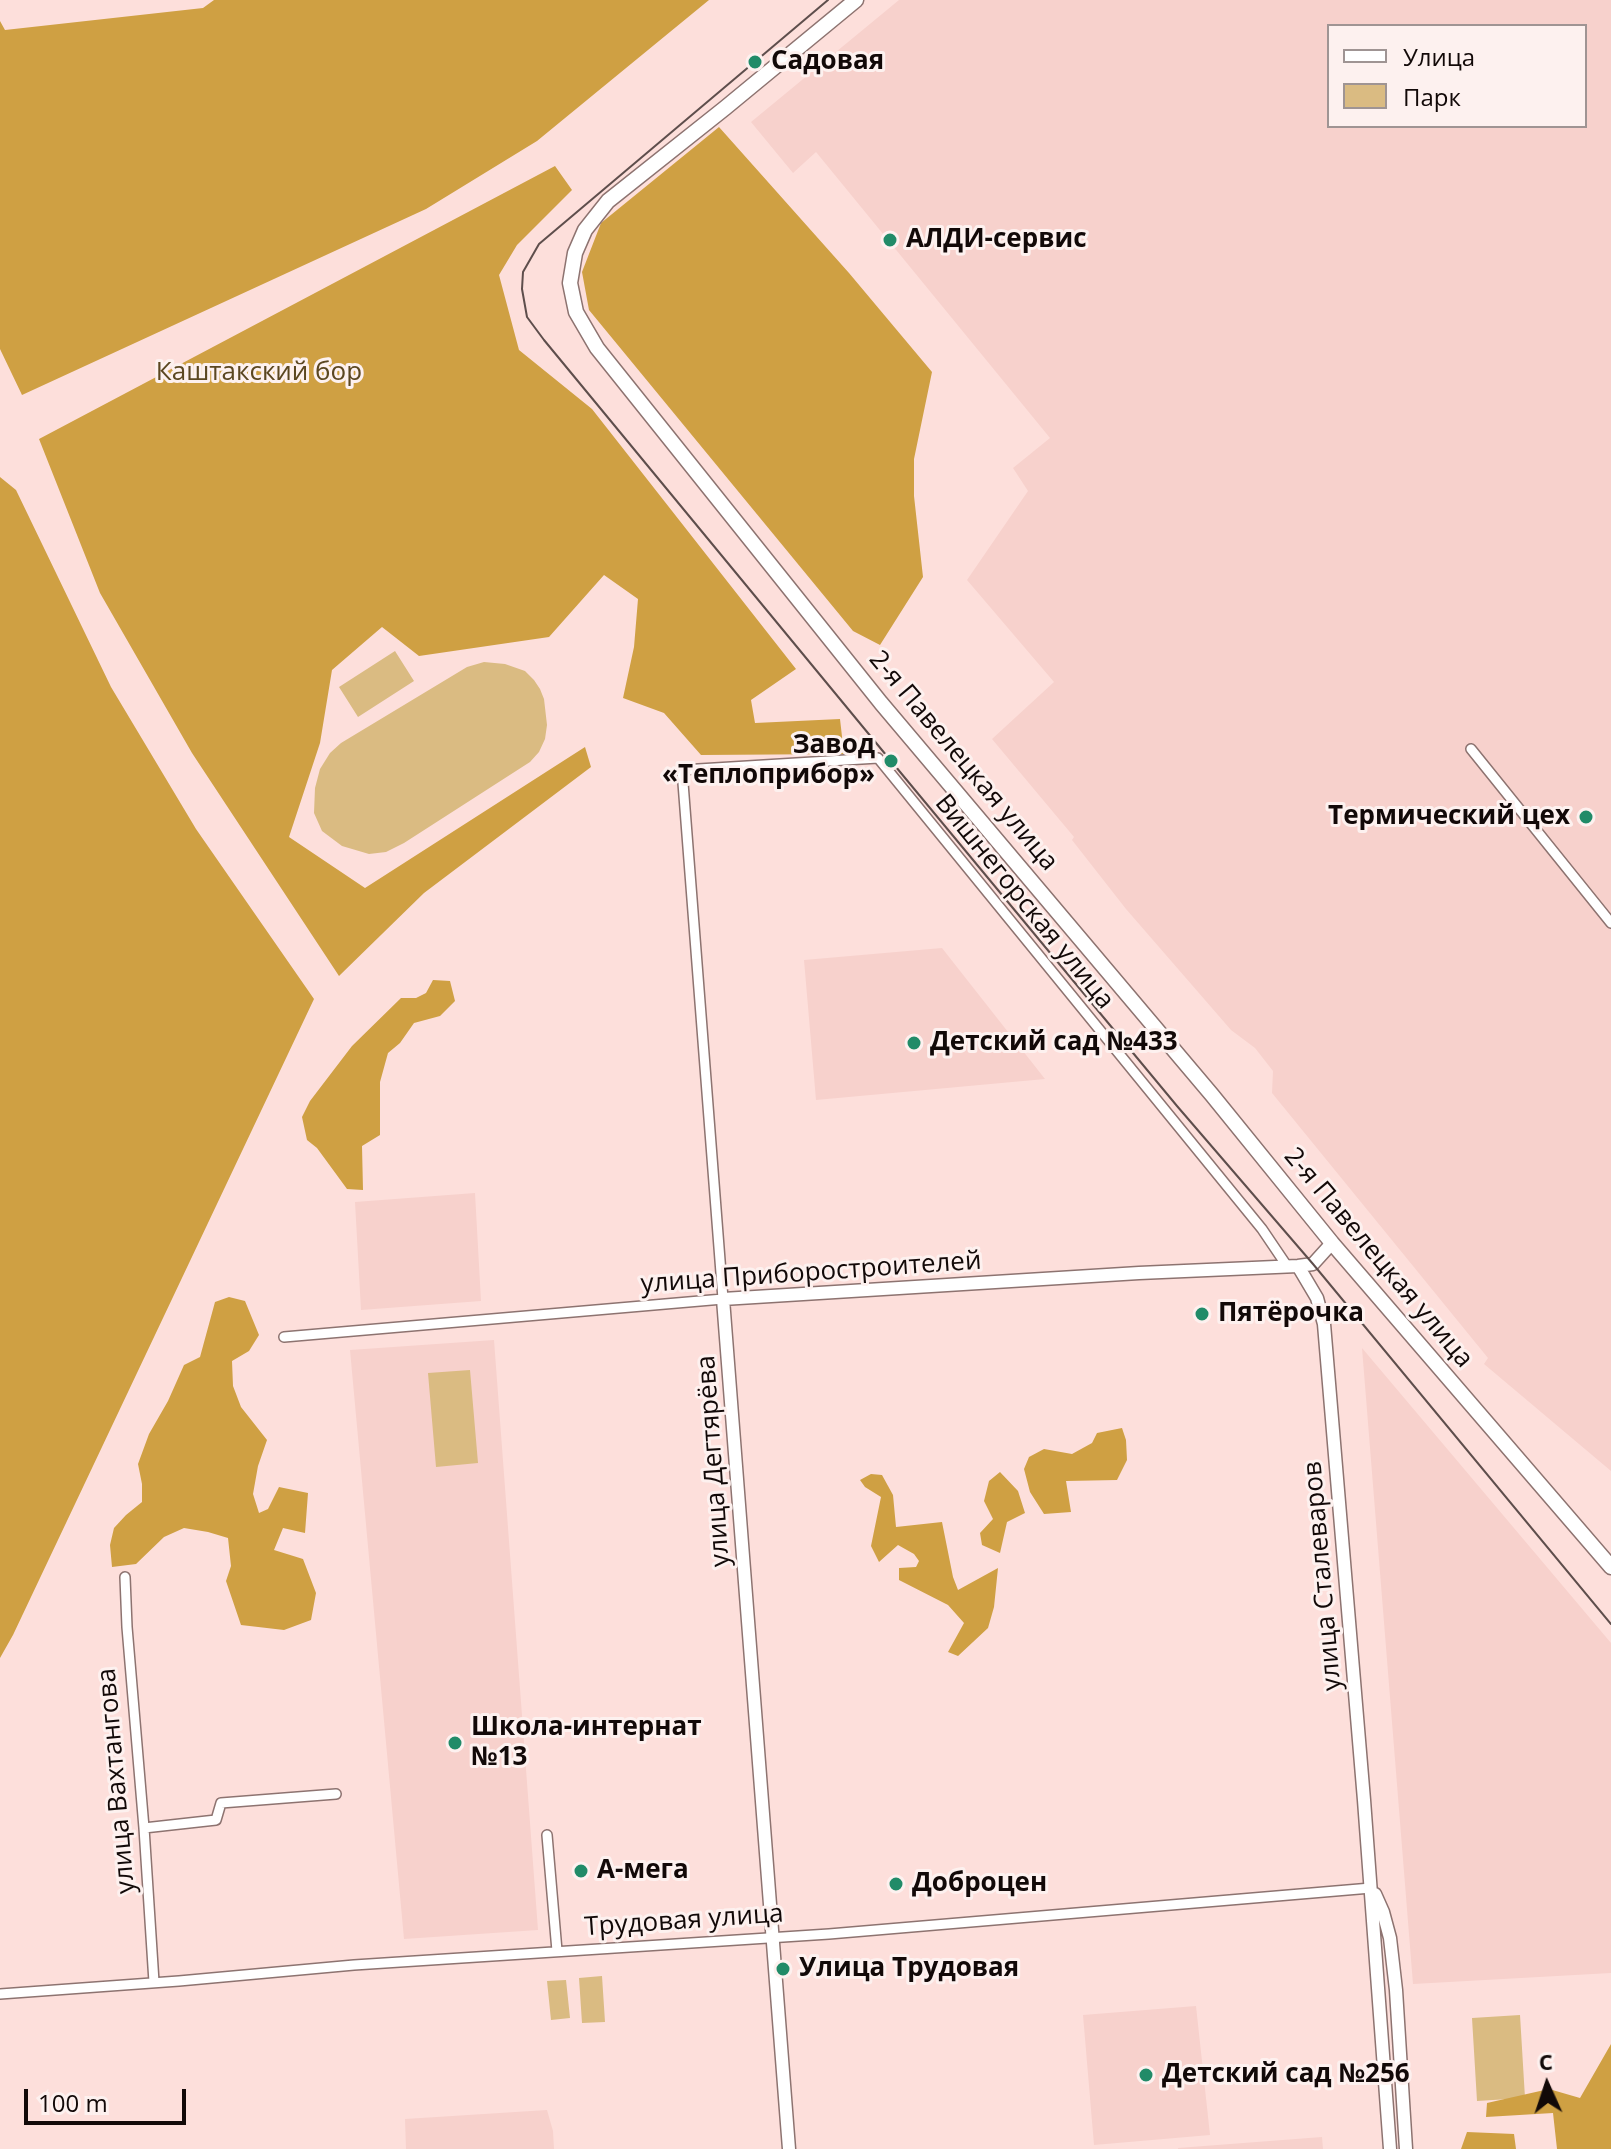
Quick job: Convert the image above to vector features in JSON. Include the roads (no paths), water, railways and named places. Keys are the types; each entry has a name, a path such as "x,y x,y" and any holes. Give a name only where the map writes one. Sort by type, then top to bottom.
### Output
{"main road":[{"name":"2-я Павелецкая улица","path":"856,0 608,201 585,230 575,253 570,283 576,312 597,348 881,703 1212,1095 1332,1243 1611,1567"}],"street":[{"path":"1471,749 1611,923"},
{"name":"Вишнегорская улица","path":"682,770 878,758 1293,1266"},
{"name":"улица Дегтярёва","path":"682,770 789,2149"},
{"name":"улица Приборостроителей","path":"284,1337 723,1299 1293,1266 1313,1264 1332,1243"},
{"name":"улица Сталеваров","path":"1293,1266 1317,1298 1324,1324 1390,2149"},
{"name":"улица Вахтангова","path":"125,1577 154,1982"},
{"path":"144,1828 216,1820 221,1803 336,1794"},
{"path":"547,1835 557,1951"},
{"name":"улица Сталеваров","path":"1371,1888 1383,1912 1390,1938 1406,2149"},
{"name":"Трудовая улица","path":"0,1994 354,1965 772,1937 1371,1888"}],"tram line":[{"path":"828,0 539,244 523,272 522,289 527,317 1177,1106 1313,1264 1611,1624"}],"place":[{"name":"Садовая","path":"755,62"},
{"name":"АЛДИ-сервис","path":"890,240"},
{"name":"Завод «Теплоприбор»","path":"891,761"},
{"name":"Термический цех","path":"1586,817"},
{"name":"Детский сад №433","path":"914,1043"},
{"name":"Пятёрочка","path":"1202,1314"},
{"name":"Школа-интернат №13","path":"455,1743"},
{"name":"А-мега","path":"581,1871"},
{"name":"Доброцен","path":"896,1884"},
{"name":"Улица Трудовая","path":"783,1969"},
{"name":"Детский сад №256","path":"1146,2075"}],"park label":[{"name":"Каштакский бор","path":"259,373"}]}
